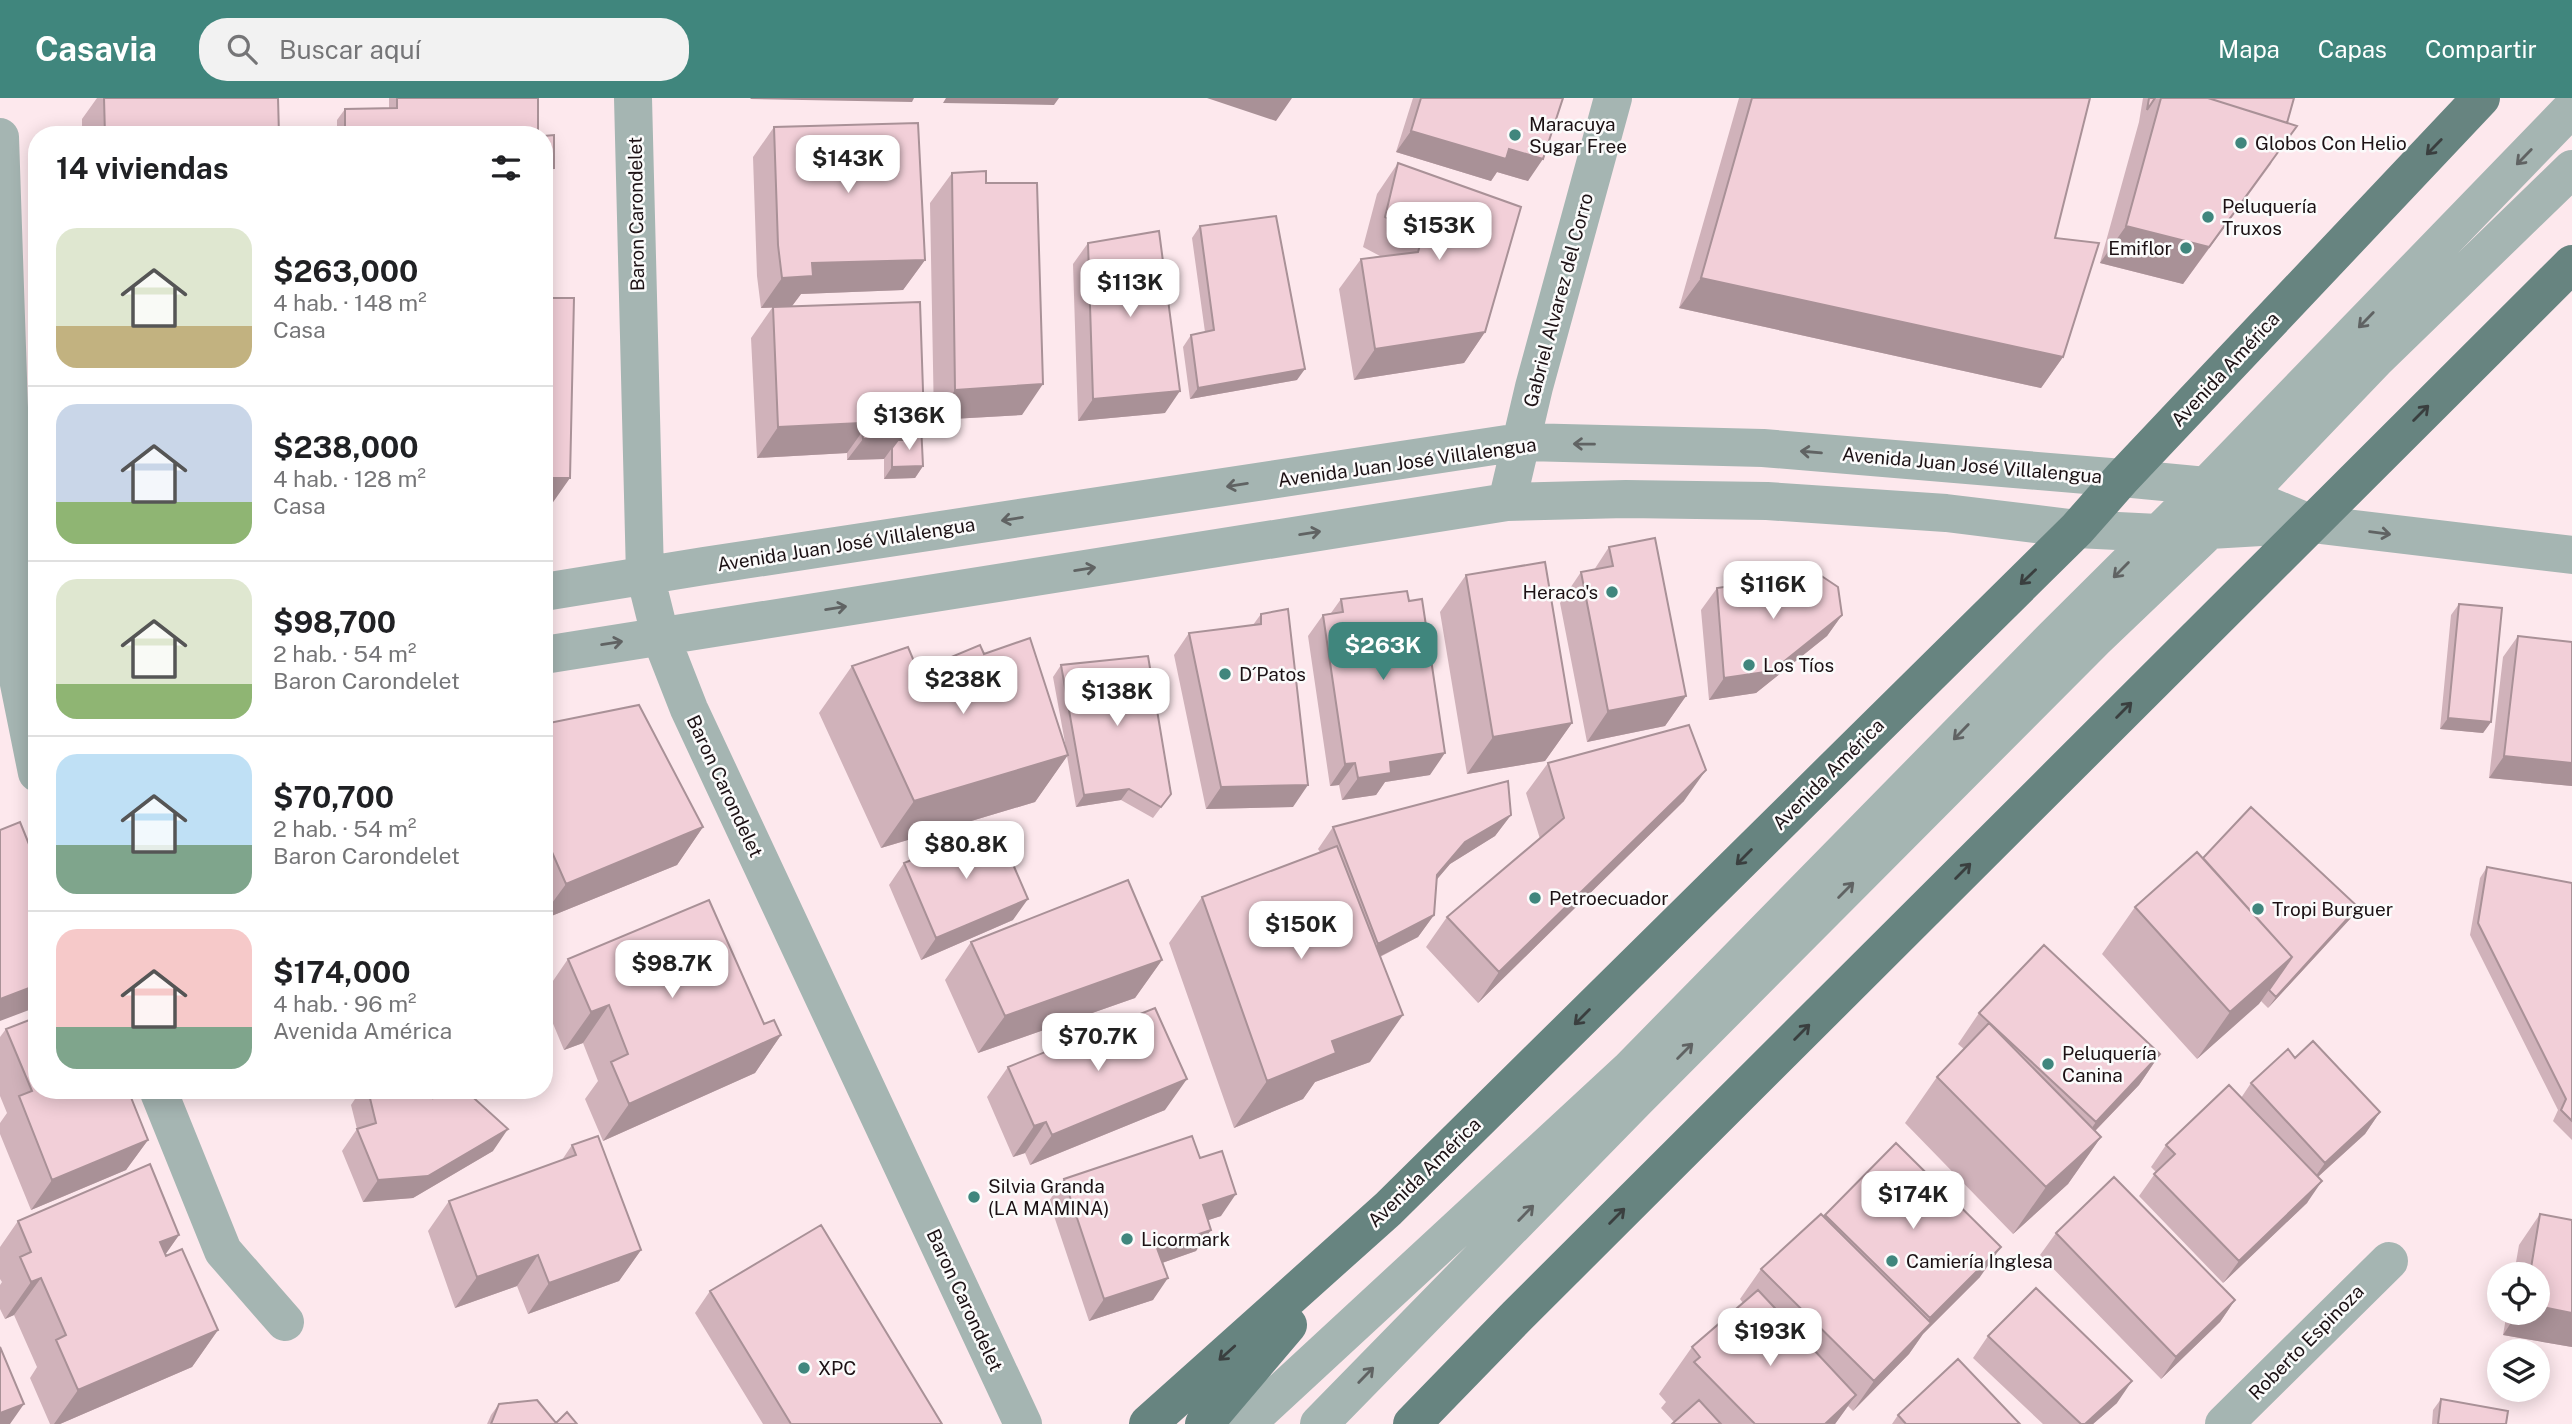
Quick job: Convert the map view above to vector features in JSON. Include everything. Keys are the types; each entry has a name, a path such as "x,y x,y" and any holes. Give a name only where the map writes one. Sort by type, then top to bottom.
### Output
{"main road":[{"name":"Avenida América","path":"1148,1424 1388,1209 2077,529 2481,98"},
{"path":"1412,1424 2572,264"},
{"path":"1204,1424 1388,1209"},
{"path":"1384,1424 1517,1317"}],"street":[{"name":"Baron Carondelet","path":"633,98 645,575 660,635 688,709 1023,1424"},
{"name":"Gabriel Alvarez del Corro","path":"1507,502 1520,442 1613,98"},
{"path":"1246,1424 1629,1070 2206,486 2572,108"},
{"path":"0,137 18,679 26,750"},
{"path":"1319,1424 2094,640 2245,496 2375,359 2572,169"},
{"name":"Avenida Juan José Villalengua","path":"553,590 1520,442 1763,448 2206,486 2245,496 2312,524"},
{"name":"Avenida Juan José Villalengua","path":"553,653 1507,502 1767,500 1946,513 2077,529 2158,533 2312,524 2572,555"},
{"path":"162,1099 223,1251 285,1322"},
{"name":"Roberto Espinoza","path":"2224,1424 2389,1261"}],"building":[{"path":"104,98 278,98 279,126 105,126"},
{"path":"397,98 538,98 538,126 345,126 345,109 397,108"},
{"path":"1421,98 1563,98 1543,159 1509,149 1506,159 1411,131"},
{"path":"1752,98 2090,98 2055,238 2099,243 2063,357 1701,278"},
{"path":"2149,98 2155,98 2147,110"},
{"path":"2161,98 2208,98 2297,126 2209,247 2126,226"},
{"path":"2208,98 2294,98 2287,123"},
{"path":"918,123 925,260 812,263 813,276 782,278 778,245 774,127"},
{"path":"554,135 554,168 553,168"},
{"path":"1398,163 1521,207 1485,332 1375,349 1361,259 1418,252 1422,238 1385,217"},
{"path":"986,171 986,183 1037,183 1043,384 955,390 952,173"},
{"path":"1276,216 1305,369 1198,388 1191,335 1214,330 1200,226"},
{"path":"1159,231 1180,391 1093,399 1088,243"},
{"path":"553,298 574,298 570,478 553,478"},
{"path":"920,302 924,420 778,427 773,307"},
{"path":"921,424 923,466 892,467 892,448 898,440 910,440"},
{"path":"899,430 899,438 863,439 862,432"},
{"path":"1655,538 1686,696 1608,711 1581,572 1613,566 1609,547"},
{"path":"1545,562 1572,723 1493,737 1466,575"},
{"name":"Los Tíos","path":"1817,573 1838,587 1842,615 1772,671 1724,678 1717,588"},
{"path":"1407,591 1409,601 1422,599 1445,753 1390,762 1391,773 1358,778 1355,763 1345,764 1323,615 1343,612 1341,599"},
{"path":"2459,604 2502,608 2491,722 2448,718"},
{"path":"1288,609 1308,785 1221,787 1189,633 1261,624 1261,614"},
{"path":"2518,636 2572,642 2572,763 2504,756"},
{"path":"1030,638 1068,755 914,801 852,666 908,647 918,671 980,645 984,654"},
{"path":"1148,656 1171,794 1161,807 1129,789 1084,795 1061,665"},
{"path":"639,705 703,827 566,884 553,854 553,722"},
{"name":"Petroecuador","path":"1689,725 1706,770 1499,972 1447,917 1564,818 1548,763"},
{"path":"1508,781 1511,815 1465,842 1437,875 1434,915 1378,944 1333,827"},
{"path":"2251,807 2358,907 2276,997 2269,990 2292,957 2203,858"},
{"path":"20,822 28,842 28,988 0,999 0,830"},
{"path":"996,825 1028,899 936,938 904,863"},
{"path":"1337,846 1403,1015 1332,1041 1336,1053 1267,1081 1202,897"},
{"path":"2197,852 2292,957 2230,1012 2135,907"},
{"path":"2487,867 2572,883 2572,1121 2561,1110 2566,1099 2478,923"},
{"path":"1128,880 1162,960 1005,1016 971,942"},
{"path":"709,900 764,1024 774,1020 781,1035 629,1104 611,1062 628,1054 609,1005 591,1012 568,959"},
{"path":"2044,945 2160,1054 2096,1122 1979,1013"},
{"path":"1155,1008 1187,1079 1052,1135 1046,1122 1034,1126 1008,1067"},
{"path":"28,1020 28,1081 6,1029"},
{"path":"1989,1023 2101,1137 2046,1187 1937,1077"},
{"path":"2313,1041 2380,1112 2325,1163 2251,1083 2288,1049 2295,1058"},
{"path":"2229,1085 2322,1181 2239,1261 2154,1174 2175,1154 2166,1145"},
{"path":"28,1093 28,1099 132,1099 148,1140 52,1180 19,1096"},
{"path":"370,1099 475,1099 508,1129 428,1176 378,1180 357,1129 376,1123"},
{"path":"598,1136 641,1250 549,1283 538,1255 477,1277 449,1201 576,1155 572,1145"},
{"name":"Licormark","path":"1192,1136 1200,1158 1222,1151 1236,1194 1203,1205 1211,1230 1157,1248 1168,1278 1104,1299 1064,1179"},
{"name":"Camiería Inglesa","path":"1896,1143 2001,1247 1930,1318 1825,1215"},
{"path":"150,1164 179,1235 160,1242 166,1256 182,1249 218,1330 78,1390 56,1340 66,1335 41,1278 31,1282 20,1257 31,1252 18,1221"},
{"path":"2114,1177 2235,1300 2176,1357 2056,1233"},
{"path":"1821,1214 1931,1323 1874,1381 1761,1269"},
{"path":"2540,1214 2572,1220 2572,1313 2550,1308 2550,1262 2532,1262"},
{"name":"XPC","path":"821,1225 942,1424 791,1424 710,1291"},
{"path":"2036,1288 2132,1381 2085,1424 2081,1424 1988,1336"},
{"path":"1758,1290 1856,1395 1825,1424 1755,1424 1694,1362 1700,1357 1692,1347"},
{"path":"0,1347 24,1404 0,1413"},
{"path":"1958,1359 2020,1424 1906,1424 1898,1415"},
{"path":"2441,1399 2508,1411 2506,1424 2438,1424"},
{"path":"537,1400 556,1423 567,1412 577,1424 491,1424 499,1404"},
{"path":"1699,1400 1721,1424 1672,1424"}],"place":[{"name":"Maracuya Sugar Free","path":"1515,135"},
{"name":"Globos Con Helio","path":"2241,143"},
{"name":"Peluquería Truxos","path":"2208,217"},
{"name":"Emiflor","path":"2186,248"},
{"name":"Heraco's","path":"1612,592"},
{"name":"Los Tíos","path":"1749,665"},
{"name":"D´Patos","path":"1225,674"},
{"name":"Petroecuador","path":"1535,898"},
{"name":"Tropi Burguer","path":"2258,909"},
{"name":"Peluquería Canina","path":"2048,1064"},
{"name":"Silvia Granda (LA MAMINA)","path":"974,1197"},
{"name":"Licormark","path":"1127,1239"},
{"name":"Camiería Inglesa","path":"1892,1261"},
{"name":"XPC","path":"804,1368"}]}
